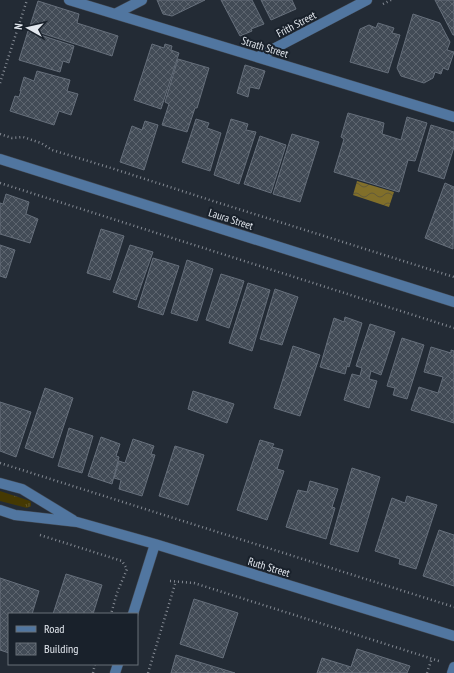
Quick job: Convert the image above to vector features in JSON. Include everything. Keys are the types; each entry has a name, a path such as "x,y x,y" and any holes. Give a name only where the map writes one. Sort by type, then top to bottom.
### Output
{"street":[{"name":"Strath Street","path":"70,0 454,117"},
{"path":"115,14 142,0"},
{"name":"Frith Street","path":"258,57 367,0"},
{"name":"Laura Street","path":"0,159 454,302"},
{"name":"Ruth Street","path":"0,483 22,489 77,522"},
{"name":"Ruth Street","path":"0,510 15,515 77,522 155,544 454,636"},
{"path":"133,613 155,544"},
{"path":"452,673 454,667"}],"path":[{"path":"0,83 27,0"},
{"path":"378,6 391,0"},
{"path":"0,134 12,138 23,137 41,142 52,150 454,277"},
{"path":"0,183 454,328"},
{"path":"0,463 454,607"},
{"path":"35,534 122,561 127,569 117,593 111,613"},
{"path":"170,581 201,585 440,661"},
{"path":"148,673 176,581"},
{"path":"427,673 432,658"}],"green space":[{"path":"0,491 30,501 31,506 27,508 0,501"}],"water":[{"path":"357,181 394,192 389,207 353,195"}],"building":[{"path":"157,0 205,0 172,16 163,14"},
{"path":"221,0 252,0 264,24 251,29 252,31 240,36"},
{"path":"261,0 292,0 296,9 271,20"},
{"path":"435,0 454,0 454,35 453,35"},
{"path":"38,1 79,14 77,23 118,36 112,56 29,29"},
{"path":"413,14 440,23 450,42 447,50 454,52 448,70 443,68 441,74 435,72 433,78 424,83 401,76 397,68"},
{"path":"378,23 394,28 392,33 400,35 388,73 350,62 360,29 369,25 376,28"},
{"path":"28,31 74,46 69,63 63,61 60,72 19,60"},
{"path":"152,44 164,48 165,44 172,46 171,50 179,53 161,109 134,100"},
{"path":"178,59 209,68 197,108 195,108 187,132 162,125 169,104 165,102"},
{"path":"245,65 265,71 259,89 250,87 248,97 237,93"},
{"path":"37,71 70,80 67,91 78,94 71,115 59,111 54,125 10,111 15,96 19,97 24,77 34,81"},
{"path":"348,113 384,123 382,134 401,140 407,117 427,123 415,161 408,160 399,192 334,172 344,139 341,137"},
{"path":"196,119 209,123 207,128 221,133 210,171 182,162"},
{"path":"231,119 248,124 246,130 256,132 239,184 214,175"},
{"path":"145,121 158,125 144,170 120,162 132,126 142,130"},
{"path":"431,125 454,132 454,147 444,179 418,171"},
{"path":"292,134 319,142 300,202 273,194"},
{"path":"260,136 286,145 271,193 244,184"},
{"path":"445,183 454,187 453,249 425,238"},
{"path":"6,194 29,202 26,214 38,219 30,243 0,234 0,203 3,204"},
{"path":"101,229 124,236 110,280 87,273"},
{"path":"0,245 15,250 6,278 0,276"},
{"path":"130,245 153,252 136,300 113,292"},
{"path":"153,258 179,266 163,315 138,307"},
{"path":"187,260 213,269 197,321 171,313"},
{"path":"221,274 244,281 229,328 206,320"},
{"path":"248,283 270,290 252,351 229,343"},
{"path":"275,289 298,297 282,345 260,339"},
{"path":"345,317 362,323 349,367 347,366 345,374 320,367 334,318 344,322"},
{"path":"370,324 395,332 381,375 371,371 369,379 377,381 369,408 344,400 352,374 360,376 362,368 356,366"},
{"path":"402,338 424,345 407,399 393,395 395,388 387,386"},
{"path":"293,346 320,355 300,416 274,408"},
{"path":"431,347 451,353 451,350 454,351 454,423 411,410 419,387 438,393 443,377 424,372"},
{"path":"45,388 73,398 53,458 25,448"},
{"path":"193,391 234,404 227,423 188,409"},
{"path":"0,402 31,412 16,457 0,451"},
{"path":"69,428 93,436 82,473 58,466"},
{"path":"101,437 120,444 116,456 119,457 112,484 88,476"},
{"path":"133,439 154,446 151,454 155,455 142,496 119,489 121,480 114,478 119,461 125,463"},
{"path":"260,440 274,444 272,447 283,450 277,469 284,471 267,520 237,510"},
{"path":"175,446 204,455 188,505 159,496"},
{"path":"352,468 380,477 358,552 330,544"},
{"path":"310,481 338,489 332,507 335,508 326,539 286,527 298,490 307,492"},
{"path":"407,496 437,505 416,569 399,564 400,559 375,551 392,498 405,503"},
{"path":"439,530 454,535 454,586 423,576"},
{"path":"66,574 102,585 93,613 53,613"},
{"path":"0,578 39,591 32,613 8,613 8,653 0,650"},
{"path":"194,599 238,613 223,658 180,644"},
{"path":"357,649 410,666 407,673 317,673 322,658 351,667"},
{"path":"176,655 235,673 171,673"}]}
